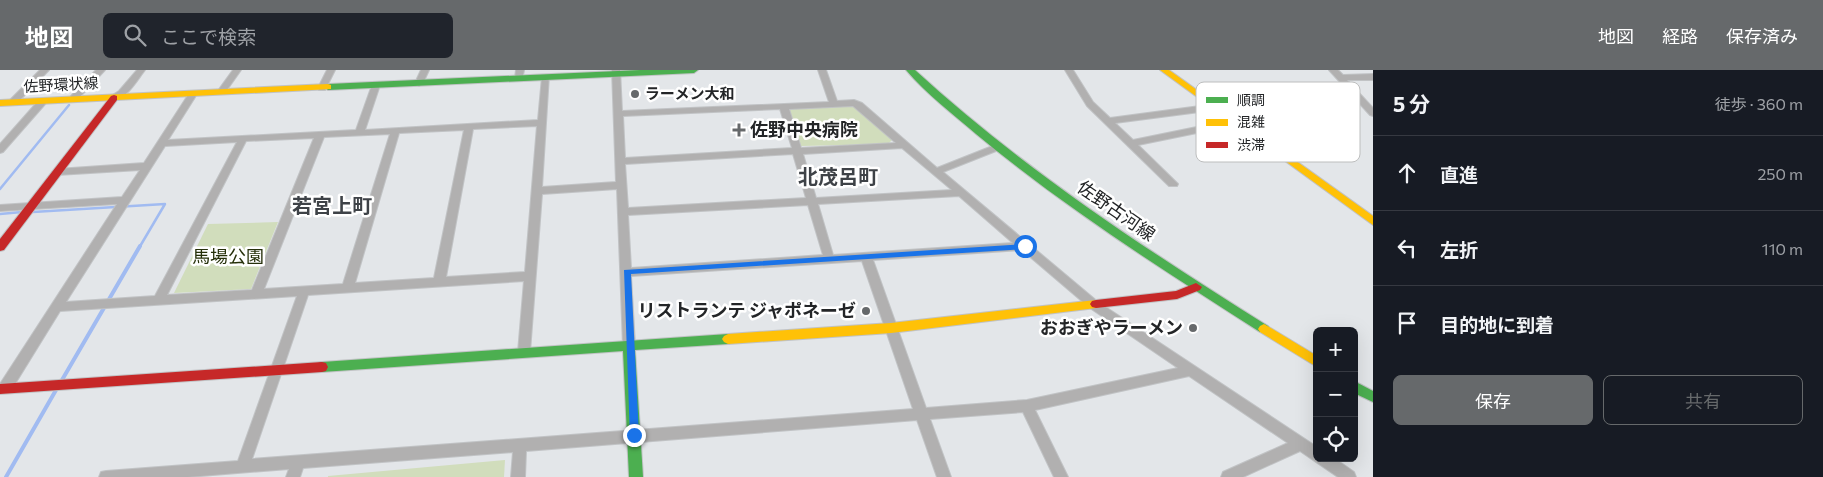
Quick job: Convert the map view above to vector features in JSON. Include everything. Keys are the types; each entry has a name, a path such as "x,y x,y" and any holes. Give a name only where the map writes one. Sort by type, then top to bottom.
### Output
{"street":[{"path":"6,103 45,70"},
{"path":"72,100 101,70"},
{"path":"0,247 114,98 122,93 141,70"},
{"path":"221,92 237,70"},
{"path":"322,88 331,70"},
{"path":"419,83 425,70"},
{"name":"佐野環状線","path":"6,103 419,83 520,74 546,77 616,72 694,70"},
{"path":"822,70 834,104"},
{"name":"佐野古河線","path":"910,70 960,116 1047,184 1196,287 1313,360"},
{"path":"1069,70 1090,104 1173,184"},
{"path":"1164,70 1196,93"},
{"path":"1333,70 1344,82"},
{"path":"616,72 636,477"},
{"path":"524,352 546,77"},
{"path":"1340,78 1373,77"},
{"path":"360,132 376,85"},
{"path":"3,388 193,94"},
{"path":"0,150 43,101"},
{"path":"618,114 854,103 859,105 1094,305 1313,452"},
{"path":"1369,105 1373,112"},
{"path":"784,106 829,258"},
{"path":"1107,121 1196,109"},
{"path":"162,143 542,123"},
{"path":"439,282 469,127"},
{"path":"1132,143 1196,130"},
{"path":"348,288 395,131"},
{"path":"256,294 320,135"},
{"path":"159,300 243,139"},
{"path":"620,160 904,145"},
{"path":"937,172 998,147"},
{"path":"1291,162 1373,221"},
{"path":"57,172 147,166"},
{"path":"536,191 621,185"},
{"path":"623,212 962,193"},
{"path":"0,208 125,200"},
{"path":"627,272 1025,246"},
{"path":"866,256 944,477"},
{"path":"57,307 531,276"},
{"path":"3,388 892,328 1177,295 1196,287"},
{"path":"243,466 304,291"},
{"path":"106,477 182,474 243,466 634,435 922,416 1027,406 1193,370"},
{"path":"1358,388 1373,397"},
{"path":"1027,406 1061,477"},
{"path":"518,477 520,444"},
{"path":"1228,477 1301,444"},
{"path":"293,477 298,462"},
{"path":"1328,462 1349,477"}],"green space":[{"path":"854,105 893,139 888,144 801,146 788,108"},
{"name":"馬場公園","path":"278,222 251,289 174,293 208,224"},
{"path":"505,460 504,477 328,477 328,476"}],"waterway":[{"path":"0,189 69,105"},
{"path":"33,212 165,204 139,248"},
{"path":"0,214 22,212"},
{"path":"62,380 140,246"},
{"path":"6,477 56,390"}],"traffic: fast":[{"path":"328,87 694,70"},
{"path":"910,70 950,107 1035,176 1125,240 1264,329"},
{"path":"322,367 728,339"},
{"path":"629,345 636,477"},
{"path":"1358,388 1373,397"}],"traffic: slow":[{"path":"1164,70 1196,93"},
{"path":"0,103 328,87"},
{"path":"1291,162 1373,221"},
{"path":"728,339 891,328 1096,304"},
{"path":"1264,329 1313,360"}],"traffic: jam":[{"path":"0,247 114,98"},
{"path":"1096,304 1177,295 1196,287"},
{"path":"0,389 322,367"}],"place":[{"name":"ラーメン大和","path":"635,94"},
{"name":"佐野中央病院","path":"739,130"},
{"name":"リストランテ ジャポネーゼ","path":"866,311"},
{"name":"おおぎやラーメン","path":"1193,328"}],"district":[{"name":"北茂呂町","path":"838,177"},
{"name":"若宮上町","path":"332,206"}],"route":[{"path":"634,435 627,272 1025,246"}]}
